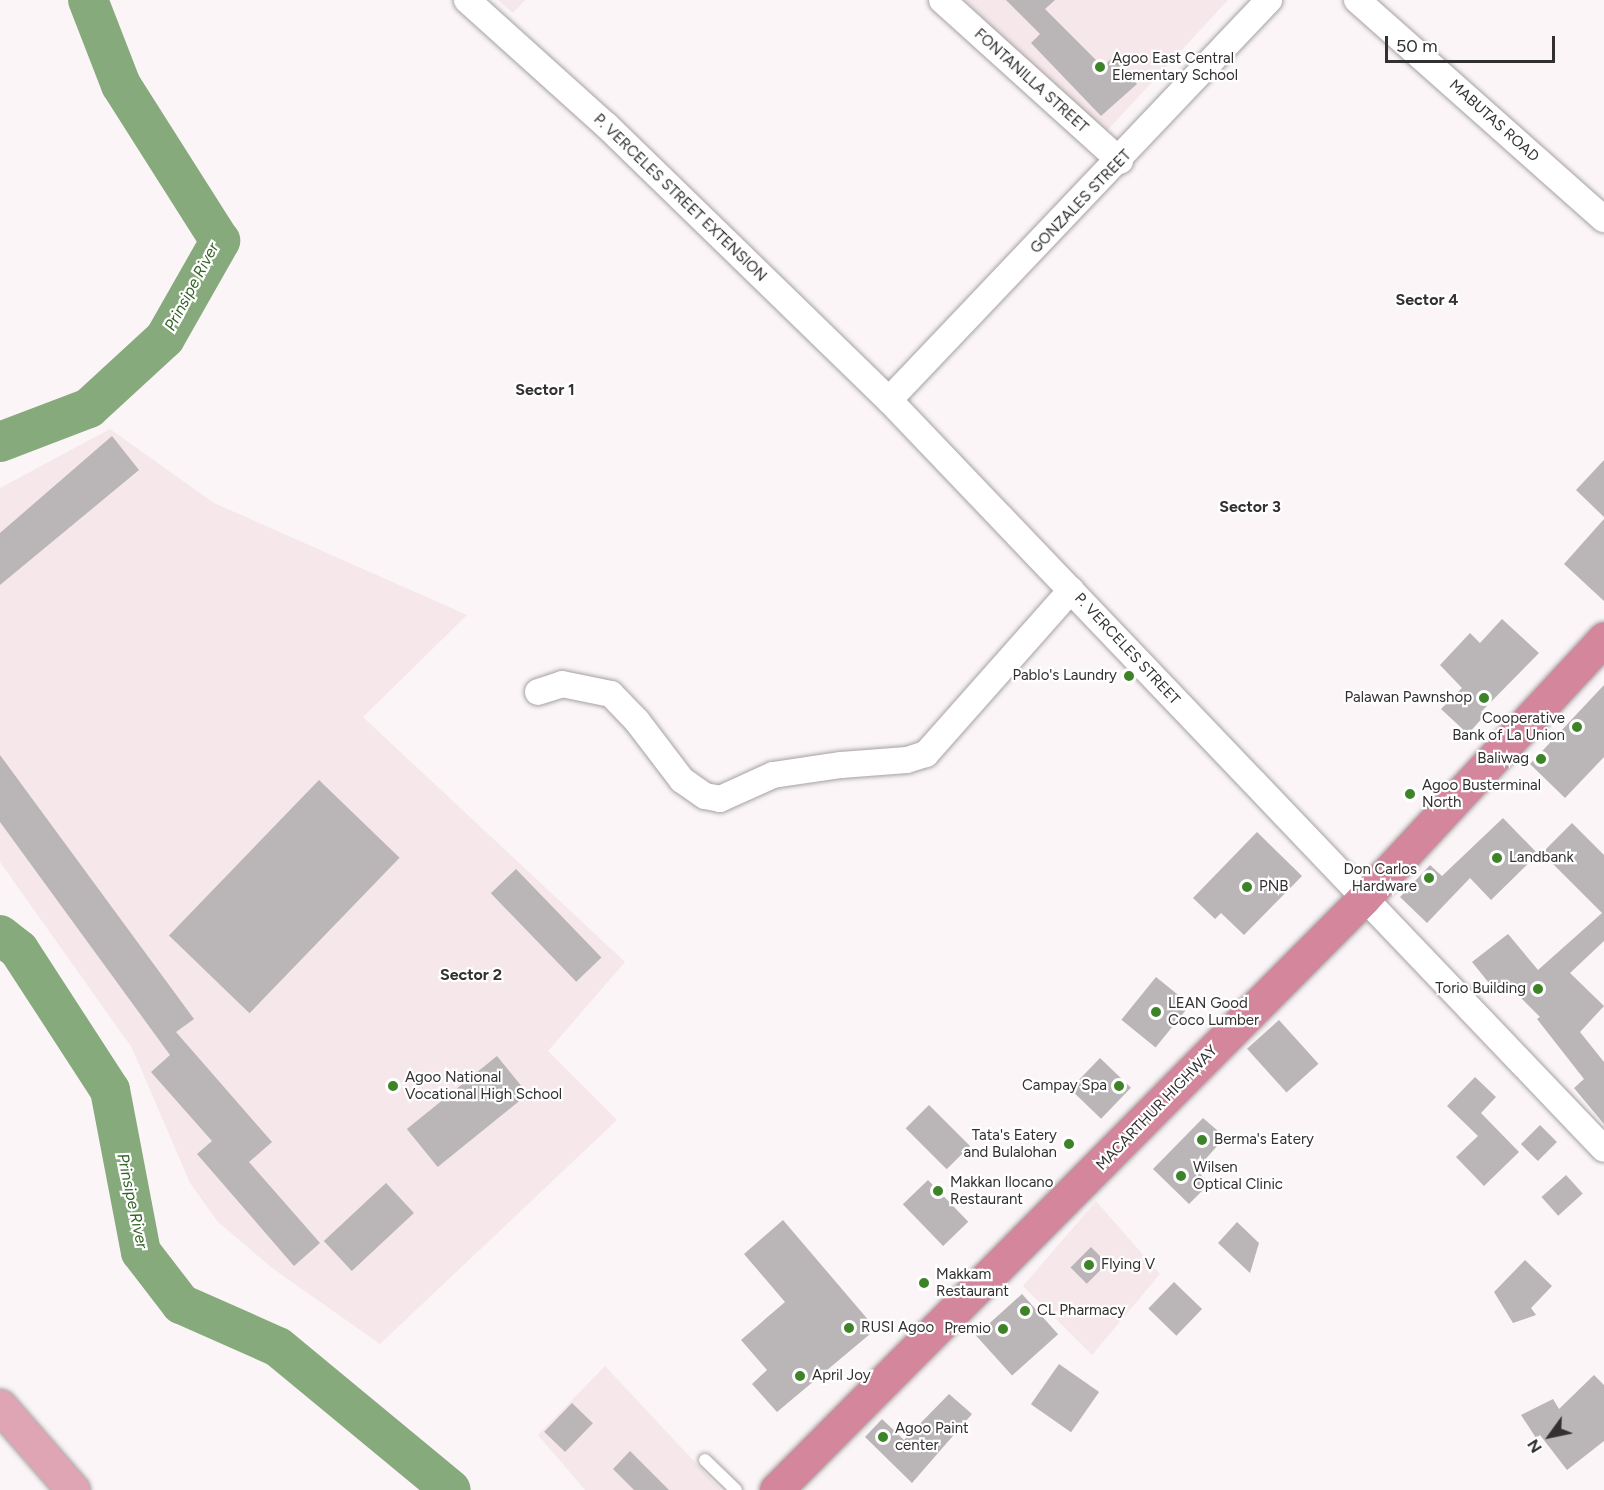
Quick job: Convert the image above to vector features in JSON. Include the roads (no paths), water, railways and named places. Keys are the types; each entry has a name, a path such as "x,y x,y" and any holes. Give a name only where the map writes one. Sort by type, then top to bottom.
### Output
{"highway":[{"name":"MACARTHUR HIGHWAY","path":"776,1490 1363,899 1604,639"}],"main road":[{"path":"0,1406 73,1490"}],"street":[{"name":"P. VERCELES STREET EXTENSION","path":"467,0 606,125 889,400"},
{"name":"FONTANILLA STREET","path":"942,0 1120,161"},
{"name":"GONZALES STREET","path":"889,400 1120,161 1269,0"},
{"name":"MABUTAS ROAD","path":"1357,0 1604,219"},
{"name":"P. VERCELES STREET","path":"889,400 1604,1149"},
{"path":"538,692 562,684 611,694 637,721 682,780 705,796 720,799 773,775 908,760 926,754 1071,590"}],"lane":[{"path":"705,1460 736,1490"}],"waterway":[{"name":"Prinsipe River","path":"0,442 89,408 165,338 220,241 121,85 88,0"},
{"name":"Prinsipe River","path":"0,935 19,950 110,1090 141,1252 181,1304 278,1347 451,1490"}],"place":[{"name":"Agoo East Central Elementary School","path":"1100,67"},
{"name":"Pablo's Laundry","path":"1129,676"},
{"name":"Palawan Pawnshop","path":"1484,698"},
{"name":"Cooperative Bank of La Union","path":"1577,727"},
{"name":"Baliwag","path":"1541,759"},
{"name":"Agoo Busterminal North","path":"1410,794"},
{"name":"Landbank","path":"1497,858"},
{"name":"Don Carlos Hardware","path":"1429,878"},
{"name":"PNB","path":"1247,887"},
{"name":"Torio Building","path":"1538,989"},
{"name":"LEAN Good Coco Lumber","path":"1156,1012"},
{"name":"Agoo National Vocational High School","path":"393,1086"},
{"name":"Campay Spa","path":"1119,1086"},
{"name":"Berma's Eatery","path":"1202,1140"},
{"name":"Tata's Eatery and Bulalohan","path":"1069,1144"},
{"name":"Wilsen Optical Clinic","path":"1181,1176"},
{"name":"Makkan Ilocano Restaurant","path":"938,1191"},
{"name":"Flying V","path":"1089,1265"},
{"name":"Makkam Restaurant","path":"924,1283"},
{"name":"CL Pharmacy","path":"1025,1311"},
{"name":"RUSI Agoo","path":"849,1328"},
{"name":"Premio","path":"1003,1329"},
{"name":"April Joy","path":"800,1376"},
{"name":"Agoo Paint center","path":"883,1437"}],"district":[{"name":"Sector 4","path":"1427,300"},
{"name":"Sector 1","path":"545,390"},
{"name":"Sector 3","path":"1250,507"},
{"name":"Sector 2","path":"471,975"}]}
